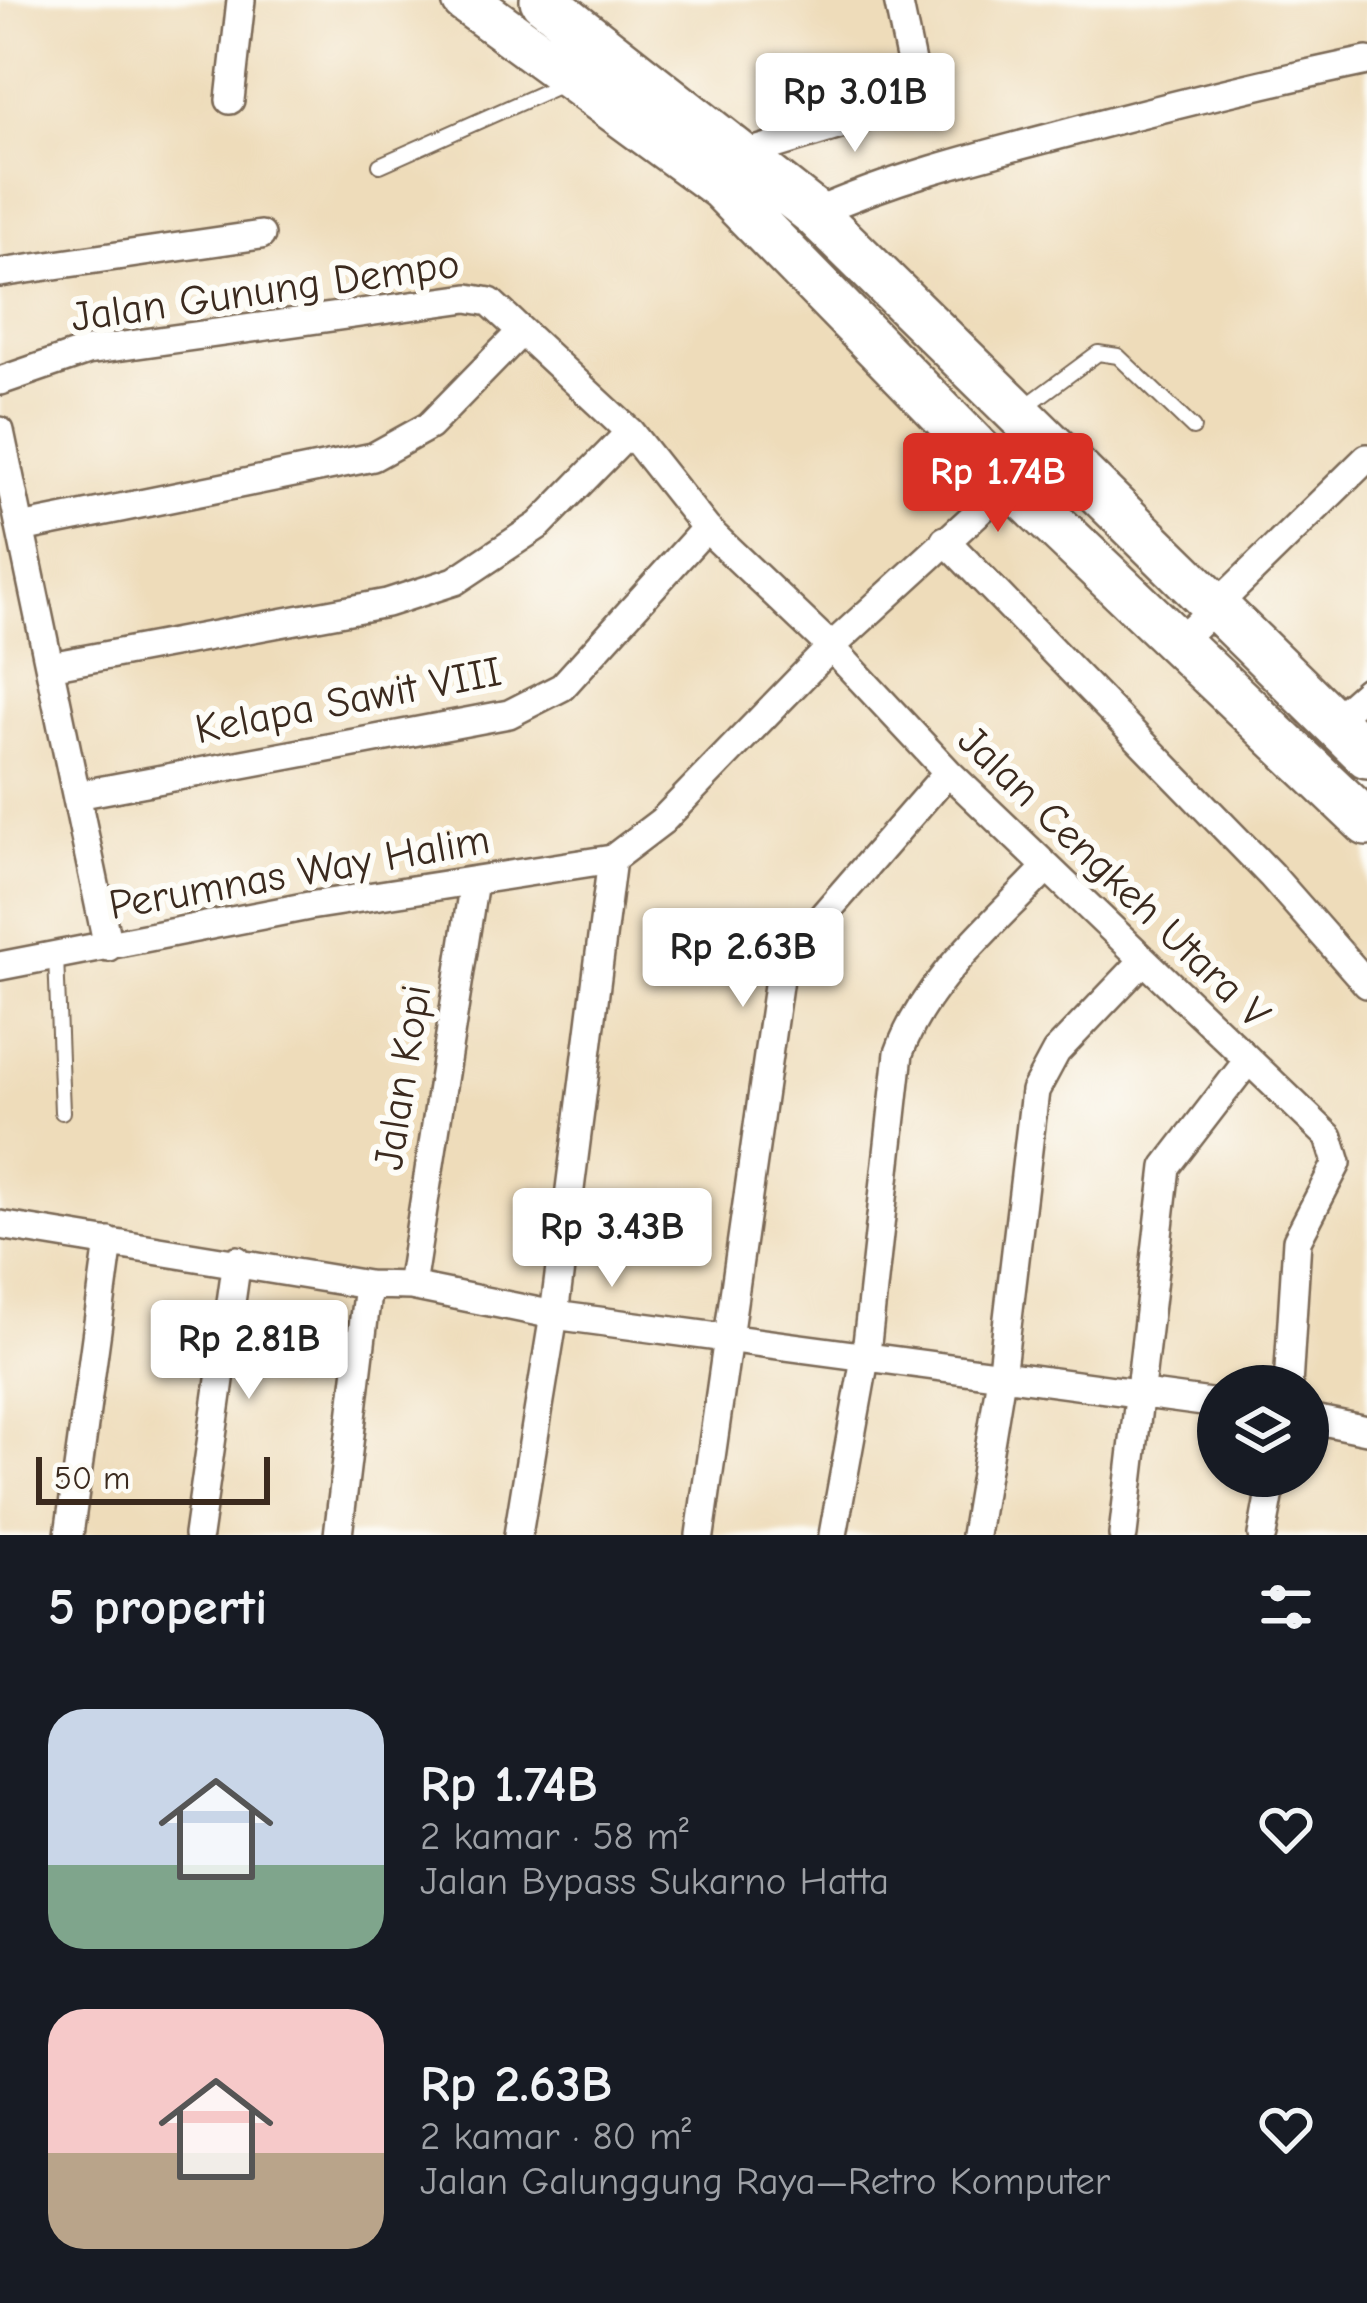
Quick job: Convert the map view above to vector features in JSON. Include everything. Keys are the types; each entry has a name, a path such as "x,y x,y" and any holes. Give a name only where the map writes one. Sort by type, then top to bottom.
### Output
{"highway":[{"path":"465,0 721,187 1010,483 1367,823"},
{"path":"543,0 745,154 814,213 1367,755"},
{"path":"1088,557 1121,512"}],"street":[{"path":"230,100 241,0"},
{"path":"745,154 920,101 898,0"},
{"path":"814,213 869,189 971,159 1228,90 1367,61"},
{"path":"0,273 261,235"},
{"name":"Jalan Gunung Dempo","path":"0,381 88,351 469,298 490,302 630,432 706,528 831,647"},
{"path":"21,528 373,458 429,426 520,332"},
{"path":"0,430 108,947"},
{"path":"50,666 387,603 455,581 539,525 630,432"},
{"path":"1178,643 1367,458"},
{"path":"518,1535 554,1315 612,859 662,821 831,647 1010,483"},
{"name":"Kelapa Sawit VIII","path":"76,795 509,714 537,703 562,687 706,528"},
{"path":"945,540 1270,874 1367,984"},
{"name":"Jalan Cengkeh Utara V","path":"831,647 948,772 1246,1063 1329,1137 1337,1163 1297,1240 1289,1365"},
{"path":"1333,722 1367,691"},
{"path":"700,1535 781,964 948,772"},
{"name":"Perumnas Way Halim","path":"0,966 309,906 612,859"},
{"path":"832,1535 866,1353 899,1053 910,1020 1046,868"},
{"name":"Jalan Kopi","path":"410,1286 474,881"},
{"path":"975,1535 1001,1377 1035,1091 1056,1052 1142,962"},
{"path":"1123,1535 1166,1167 1246,1063"},
{"path":"0,1225 237,1260 368,1286 410,1286 554,1315 866,1353 1001,1377 1197,1401"},
{"path":"69,1535 109,1242"},
{"path":"198,1535 237,1260"},
{"path":"338,1535 368,1286"},
{"path":"1329,1422 1367,1430"},
{"path":"1262,1535 1270,1497"}],"lane":[{"path":"380,165 575,77"},
{"path":"1016,413 1098,353 1118,356 1193,428"},
{"path":"56,956 62,1112"}]}
